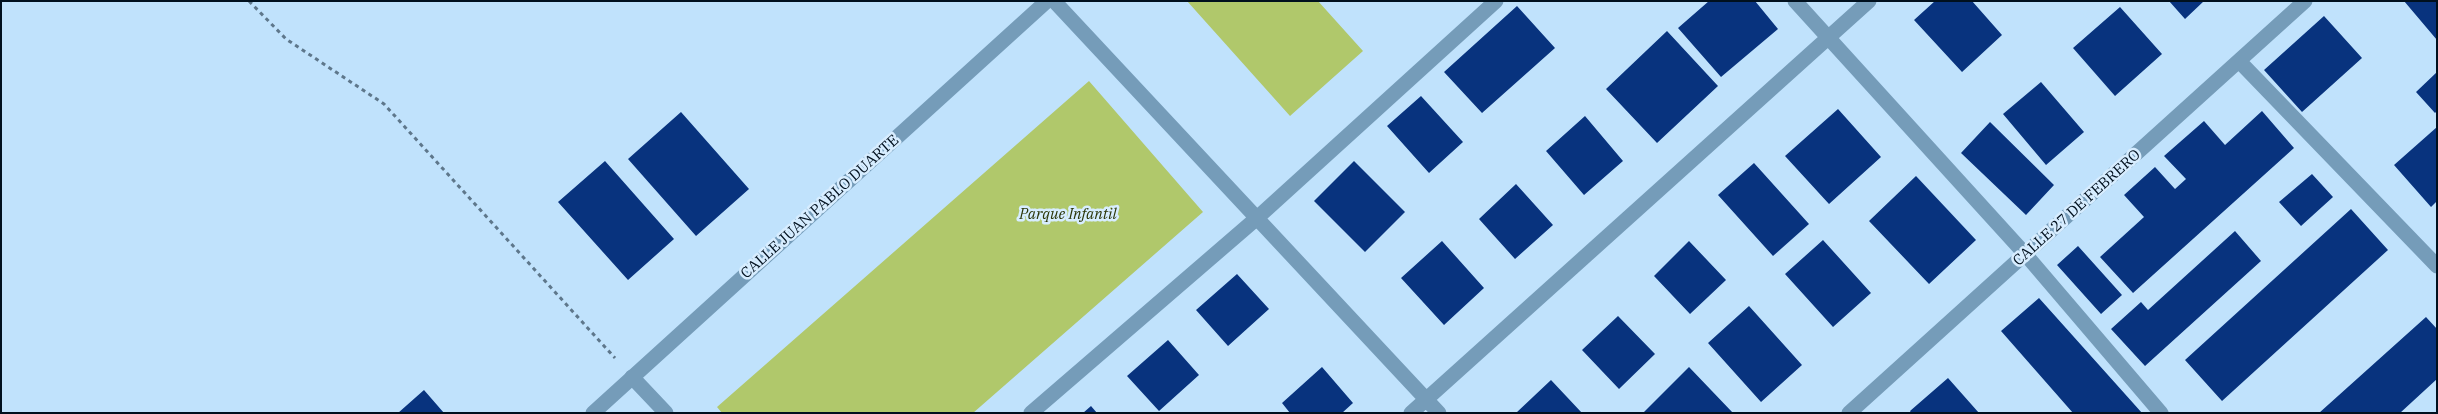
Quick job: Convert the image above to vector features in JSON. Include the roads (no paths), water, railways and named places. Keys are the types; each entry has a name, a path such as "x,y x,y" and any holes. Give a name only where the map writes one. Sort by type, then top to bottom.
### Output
{"street":[{"name":"CALLE JUAN PABLO DUARTE","path":"593,413 1047,1"},
{"path":"1054,1 1439,413"},
{"path":"1031,413 1257,218 1496,1"},
{"path":"1796,1 2026,254 2162,413"},
{"path":"1411,413 1869,1"},
{"name":"CALLE 27 DE FEBRERO","path":"1849,413 2304,1"},
{"path":"2239,61 2437,266"},
{"path":"632,377 666,413"}],"park label":[{"name":"Parque Infantil","path":"1068,215"}]}
